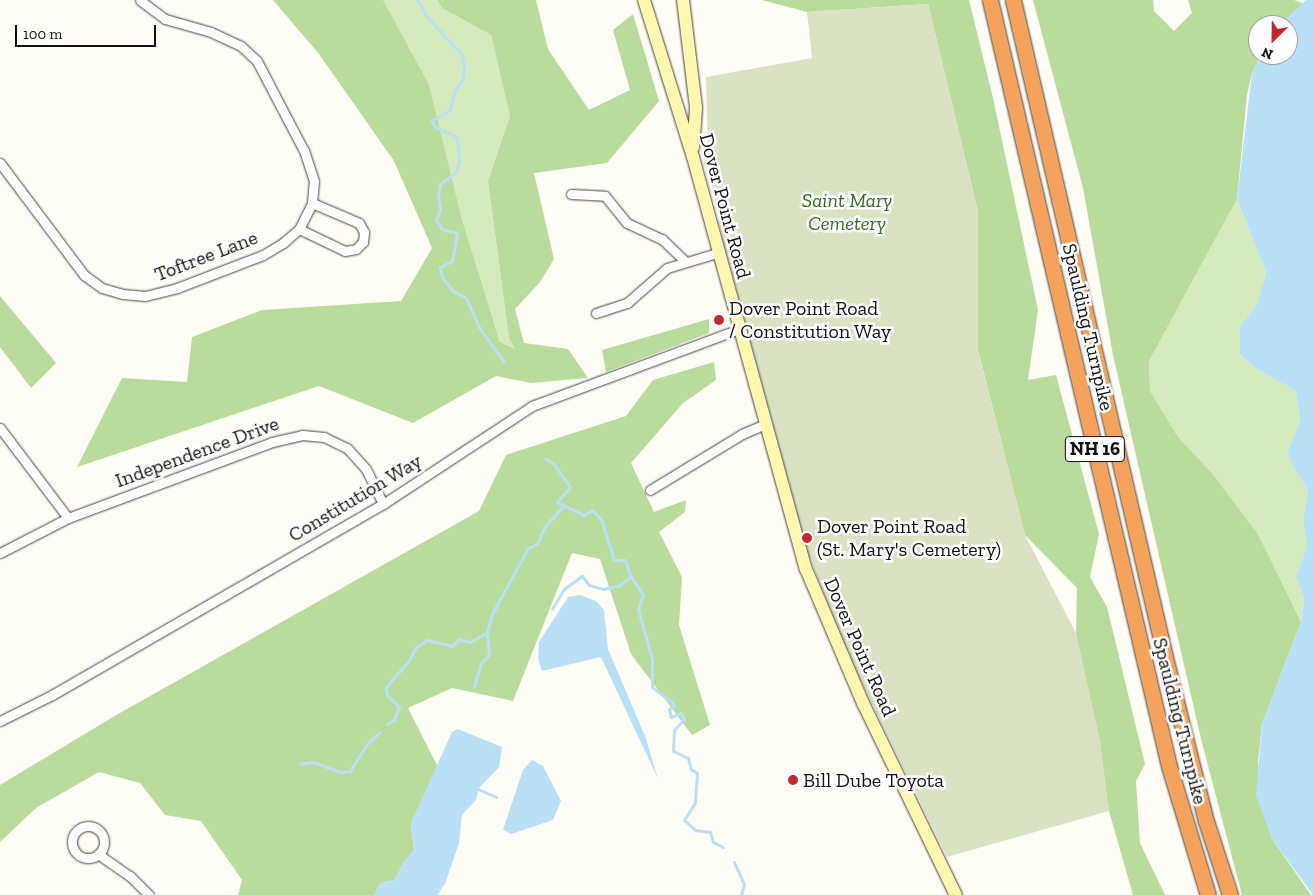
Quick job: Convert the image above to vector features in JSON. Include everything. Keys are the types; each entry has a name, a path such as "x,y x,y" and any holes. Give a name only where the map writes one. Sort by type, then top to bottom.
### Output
{"highway":[{"name":"Spaulding Turnpike","path":"990,0 1169,766 1208,895"},
{"name":"Spaulding Turnpike","path":"1013,0 1170,675 1206,821 1230,895"}],"main road":[{"name":"Dover Point Road","path":"644,0 693,157 717,253 799,547 818,601 956,895"},
{"path":"683,0 696,108 693,157"}],"street":[{"name":"Toftree Lane","path":"0,162 76,267 92,282 123,294 145,296 177,288 263,255 283,243 299,229 312,203 314,181 304,151 257,60 241,46 210,32 165,19 140,0"},
{"path":"571,194 605,196 627,223 662,239 684,260"},
{"path":"299,229 346,251 356,249 363,242 364,232 359,223 312,203"},
{"path":"596,312 627,303 667,268 684,260 717,253"},
{"name":"Constitution Way","path":"0,721 52,694 383,504 532,406 739,329"},
{"path":"650,490 742,434 766,424"},
{"path":"0,428 68,518"},
{"name":"Independence Drive","path":"0,553 68,518 272,442 302,435 324,437 347,448 366,469 383,504"},
{"path":"98,854 130,876 149,895"}],"green space":[{"path":"273,0 383,0 429,85 461,216 500,342 515,349 509,338 488,181 510,116 491,35 442,8 437,0 536,0 548,49 589,110 630,90 613,30 633,14 659,101 607,163 534,173 554,259 540,282 515,309 524,343 568,349 588,378 531,383 496,376 413,423 319,386 77,467 122,378 187,382 192,337 262,310 401,301 432,248 394,161 319,54"},
{"path":"383,0 437,0 442,8 491,35 510,116 488,181 509,338 516,350 500,342 461,216"},
{"path":"762,0 969,0 993,98 1038,310 1028,380 1056,375 1099,534 1090,577 1107,607 1145,764 1136,781 1140,843 1165,895 1133,895 1109,811 1076,633 1077,588 1025,535 978,350 978,212 928,4 807,12"},
{"path":"1033,0 1153,0 1154,11 1174,31 1192,13 1188,0 1294,0 1305,4 1291,15 1248,15 1248,65 1256,65 1252,73 1247,95 1237,199 1149,361 1150,391 1178,437 1212,473 1258,534 1301,622 1262,724 1258,762 1272,839 1311,895 1242,895 1201,739 1113,355 1083,188"},
{"name":"Saint Mary Cemetery","path":"928,4 978,212 978,350 1025,535 1076,633 1100,740 1109,811 947,857 849,657 808,553 722,237 708,164 706,77 812,58 807,12"},
{"path":"1237,199 1266,272 1257,304 1239,327 1240,354 1255,368 1296,391 1300,420 1287,454 1308,492 1303,521 1307,546 1296,576 1304,599 1301,622 1258,534 1212,473 1178,437 1150,391 1149,361"},
{"path":"0,296 56,363 31,388 0,347"},
{"path":"709,319 709,333 606,372 602,350"},
{"path":"714,362 716,380 683,403 631,463 654,512 686,500 685,512 659,532 682,577 679,625 710,725 692,735 631,654 600,559 572,553 513,701 452,688 408,708 438,767 411,823 414,850 403,863 395,880 381,883 374,895 238,895 242,880 201,821 165,815 140,783 99,772 36,808 0,842 0,785 118,714 479,511 506,455 626,416 653,380"}],"water":[{"path":"1306,0 1313,0 1313,895 1272,839 1256,795 1262,724 1301,622 1304,599 1296,576 1307,546 1303,521 1308,492 1287,454 1300,420 1296,391 1255,368 1240,354 1239,327 1257,304 1266,272 1237,199 1252,73 1256,65 1298,65 1298,15 1290,15"},
{"path":"580,595 596,601 604,610 608,649 645,736 658,779 601,657 542,671 538,659 539,642 568,597"},
{"path":"458,729 502,747 499,767 479,788 476,800 462,815 459,843 445,884 437,895 374,895 381,883 395,880 403,863 414,850 411,823 452,732"},
{"path":"532,760 543,766 561,801 553,820 511,834 503,830 523,770"}],"waterway":[{"path":"417,0 428,18 462,55 464,66 463,78 454,92 450,110 431,121 435,127 456,137 458,146 459,162 455,173 440,184 438,197 440,209 436,220 442,229 457,233 452,261 440,267 442,277 453,291 466,298 479,327 504,362"},
{"path":"546,459 554,464 570,487 557,502 584,515 592,510 601,519 614,560 625,560 631,577 643,594 638,609 652,659 652,687 672,702 674,706 669,709 671,717 681,713 684,719 674,730 673,751 688,758 691,769 697,773 695,803 684,820 695,830 710,832 713,842 723,847"},
{"path":"387,724 394,720 399,707 387,695 386,687 408,662 416,647 427,640 452,646 459,639 470,642 487,632 492,614 528,548 537,544 544,528 563,506"},
{"path":"552,609 564,589 582,576 589,585 603,589 620,585 630,577"},
{"path":"474,687 481,663 489,655 487,632"},
{"path":"300,764 313,762 341,772 350,771 366,745 379,733"},
{"path":"478,789 496,797"},
{"path":"734,862 744,884 741,895"}],"place":[{"name":"Dover Point Road / Constitution Way","path":"719,320"},
{"name":"Dover Point Road (St. Mary's Cemetery)","path":"807,538"},
{"name":"Bill Dube Toyota","path":"793,780"}]}
